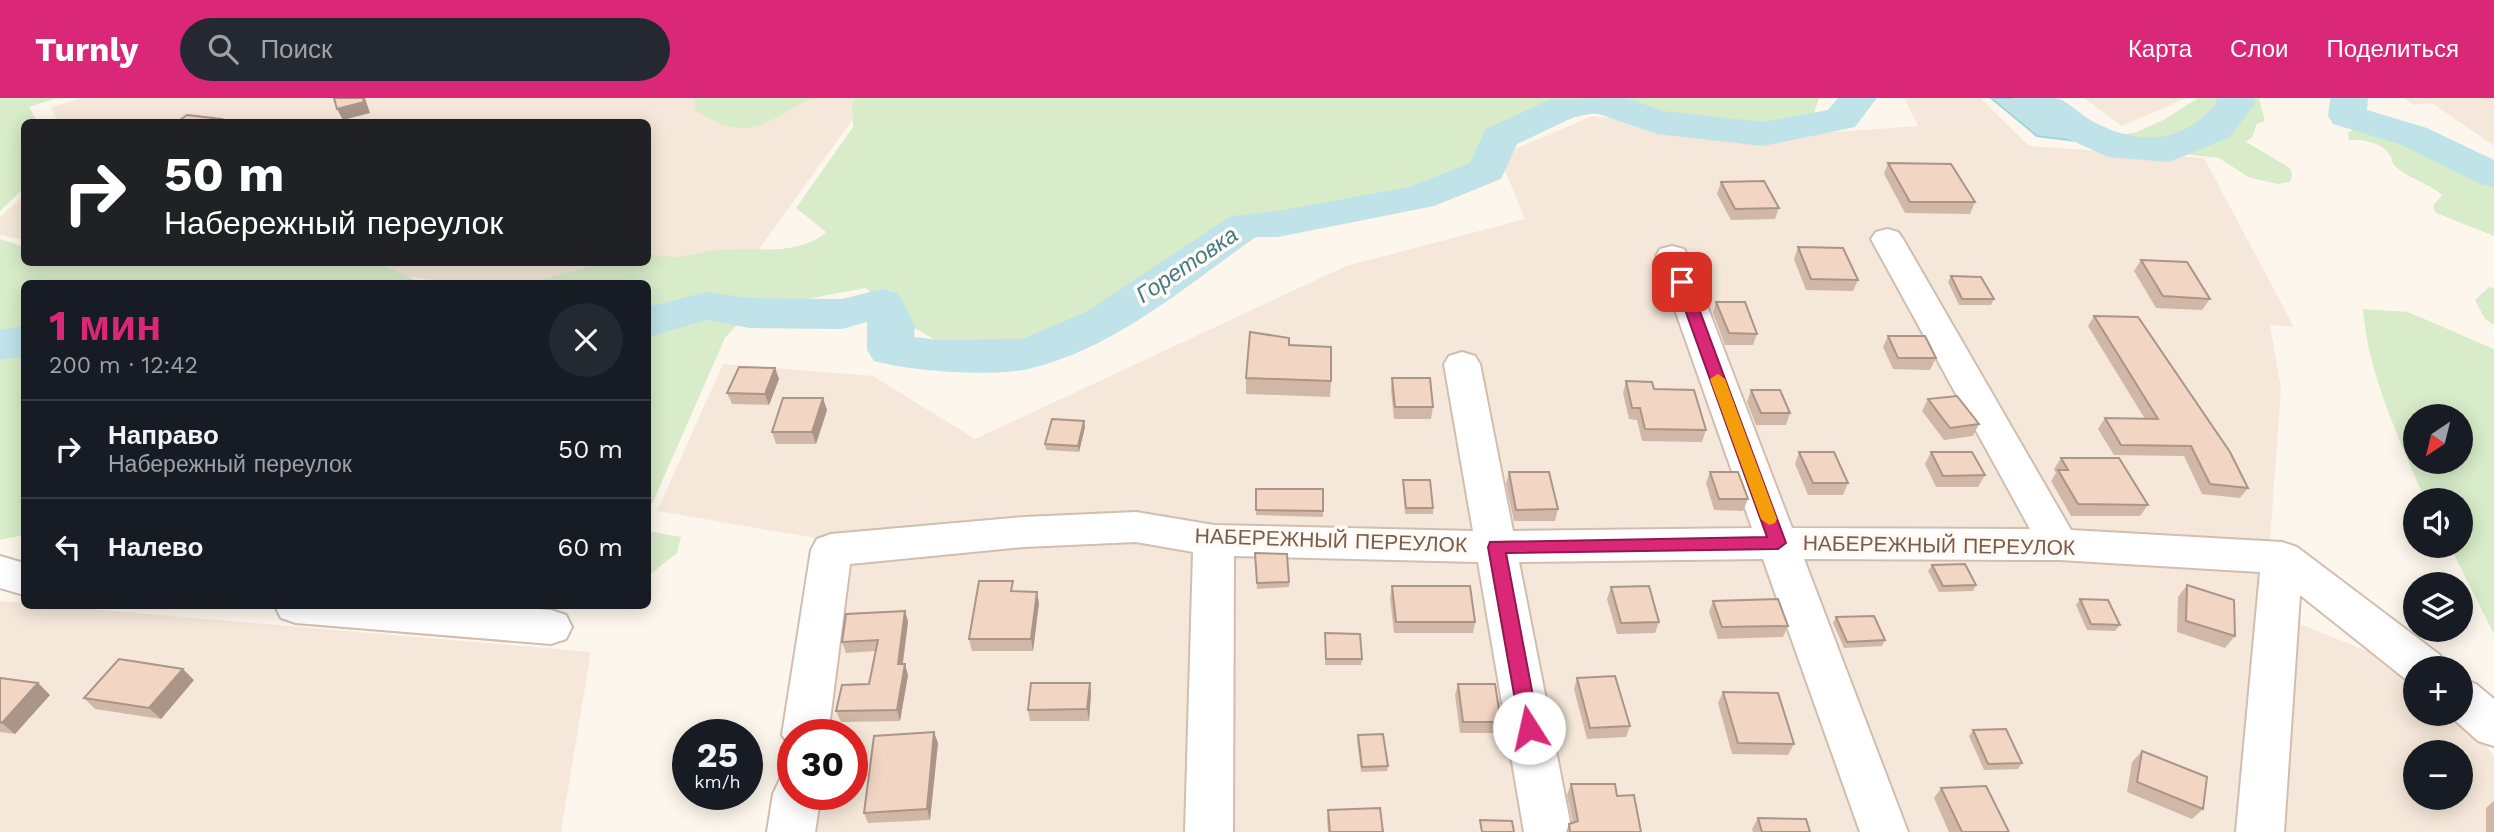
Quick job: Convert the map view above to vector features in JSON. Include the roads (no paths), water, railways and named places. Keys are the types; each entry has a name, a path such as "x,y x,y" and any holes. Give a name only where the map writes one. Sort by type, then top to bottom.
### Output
{"street":[{"path":"1887,239 2059,545"},
{"path":"1672,256 1884,832"},
{"path":"1462,364 1548,832"},
{"name":"НАБЕРЕЖНЫЙ ПЕРЕУЛОК","path":"807,719 831,550 1024,532 1136,527 1214,540 1496,547 1778,543 2059,545 2282,558"},
{"path":"1209,832 1214,540"},
{"path":"2282,558 2409,656"},
{"path":"2260,832 2282,558"},
{"path":"0,572 21,578"},
{"path":"332,609 551,627"},
{"path":"2473,708 2494,727"},
{"path":"791,832 794,810"}],"water":[{"path":"1991,98 2042,98 2093,132 2085,142 2037,136"}],"waterway":[{"name":"Горетовка","path":"651,321 706,306 750,313 842,314 882,303 892,326 890,350 940,356 1028,354 1102,322 1246,225 1278,224 1419,197 1487,170 1500,137 1564,107 1599,101 1657,122 1763,134 1841,119 1858,98"},
{"name":"Горетовка","path":"2031,98 2078,129 2122,149 2169,150 2216,129 2236,103 2235,98"},
{"name":"Горетовка","path":"2349,98 2347,116 2413,136 2494,175"},
{"name":"Горетовка","path":"0,345 21,342"}]}
